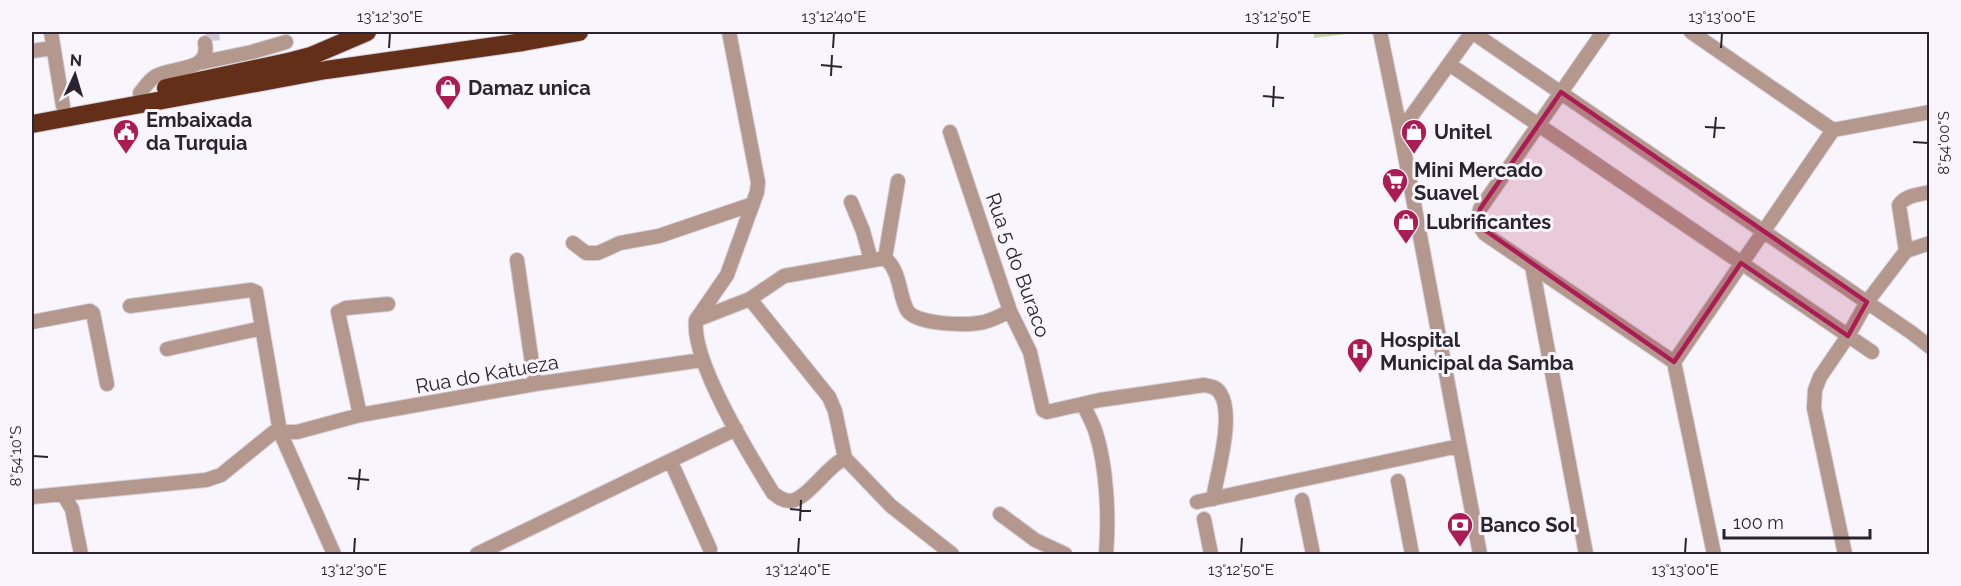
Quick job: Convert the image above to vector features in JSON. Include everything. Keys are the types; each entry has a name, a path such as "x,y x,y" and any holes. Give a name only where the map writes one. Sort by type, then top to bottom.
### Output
{"highway":[{"path":"32,112 140,93 286,62 310,56 367,32"},
{"path":"523,42 540,32"},
{"path":"32,124 326,70 579,32"}],"street":[{"path":"51,32 63,106"},
{"path":"729,32 758,182 757,192 727,275 696,320 702,360 736,429 773,493 781,499 790,501 801,497 831,466 845,458"},
{"path":"1380,32 1480,555"},
{"path":"1399,124 1410,118 1472,32 1912,333 1929,348"},
{"path":"1603,32 1480,209 1479,226 1485,234 1674,362 1714,555"},
{"path":"1697,32 1833,130"},
{"path":"140,93 155,76 230,57 284,37 286,62 263,58 230,57 219,54 209,42 206,54 199,63"},
{"path":"32,51 53,48"},
{"path":"1449,64 1872,352"},
{"path":"1674,362 1833,130 1929,112"},
{"name":"Rua 5 do Buraco","path":"950,132 1010,311 1030,351 1042,410 1083,404"},
{"path":"878,259 898,181"},
{"path":"1906,250 1899,205 1908,197 1929,192"},
{"path":"851,202 878,259"},
{"path":"573,243 586,253 598,253 620,243 659,236 753,204"},
{"path":"1845,555 1814,408 1815,390 1820,376 1848,336 1867,302 1906,250 1929,243"},
{"path":"696,320 750,300 784,276 878,259 891,264 908,312 912,316 934,321 969,324 983,322 1010,311"},
{"path":"517,260 535,384"},
{"path":"1532,266 1586,555"},
{"path":"130,306 251,290 256,292 280,432 334,555"},
{"path":"750,300 829,397 835,411 845,458 891,506 952,555"},
{"path":"360,415 338,312 346,308 388,304"},
{"path":"32,322 90,311 93,314 106,384"},
{"path":"166,349 261,327"},
{"name":"Rua do Katueza","path":"32,497 206,480 222,475 274,432 297,432 360,415 535,384 702,360"},
{"path":"1106,555 1108,531 1103,469 1096,432 1083,404 1204,385 1216,388 1221,393 1227,423 1213,499"},
{"path":"477,555 736,429"},
{"path":"1197,502 1460,446"},
{"path":"671,462 710,549"},
{"path":"1398,481 1412,555"},
{"path":"63,494 72,509 81,555"},
{"path":"1302,500 1312,555"},
{"path":"1000,514 1035,540 1065,555"},
{"path":"1204,519 1211,555"}],"highlighted area":[{"path":"1561,92 1867,302 1848,336 1741,263 1674,362 1479,226 1480,209"}],"green space":[{"path":"1314,32 1345,32 1346,34 1314,38"}],"tunnel":[{"path":"212,32 213,41"}],"place":[{"name":"Damaz unica","path":"448,111"},
{"name":"Embaixada da Turquia","path":"126,155"},
{"name":"Unitel","path":"1414,155"},
{"name":"Mini Mercado Suavel","path":"1395,204"},
{"name":"Lubrificantes","path":"1406,245"},
{"name":"Hospital Municipal da Samba","path":"1360,374"},
{"name":"Banco Sol","path":"1460,548"}]}
